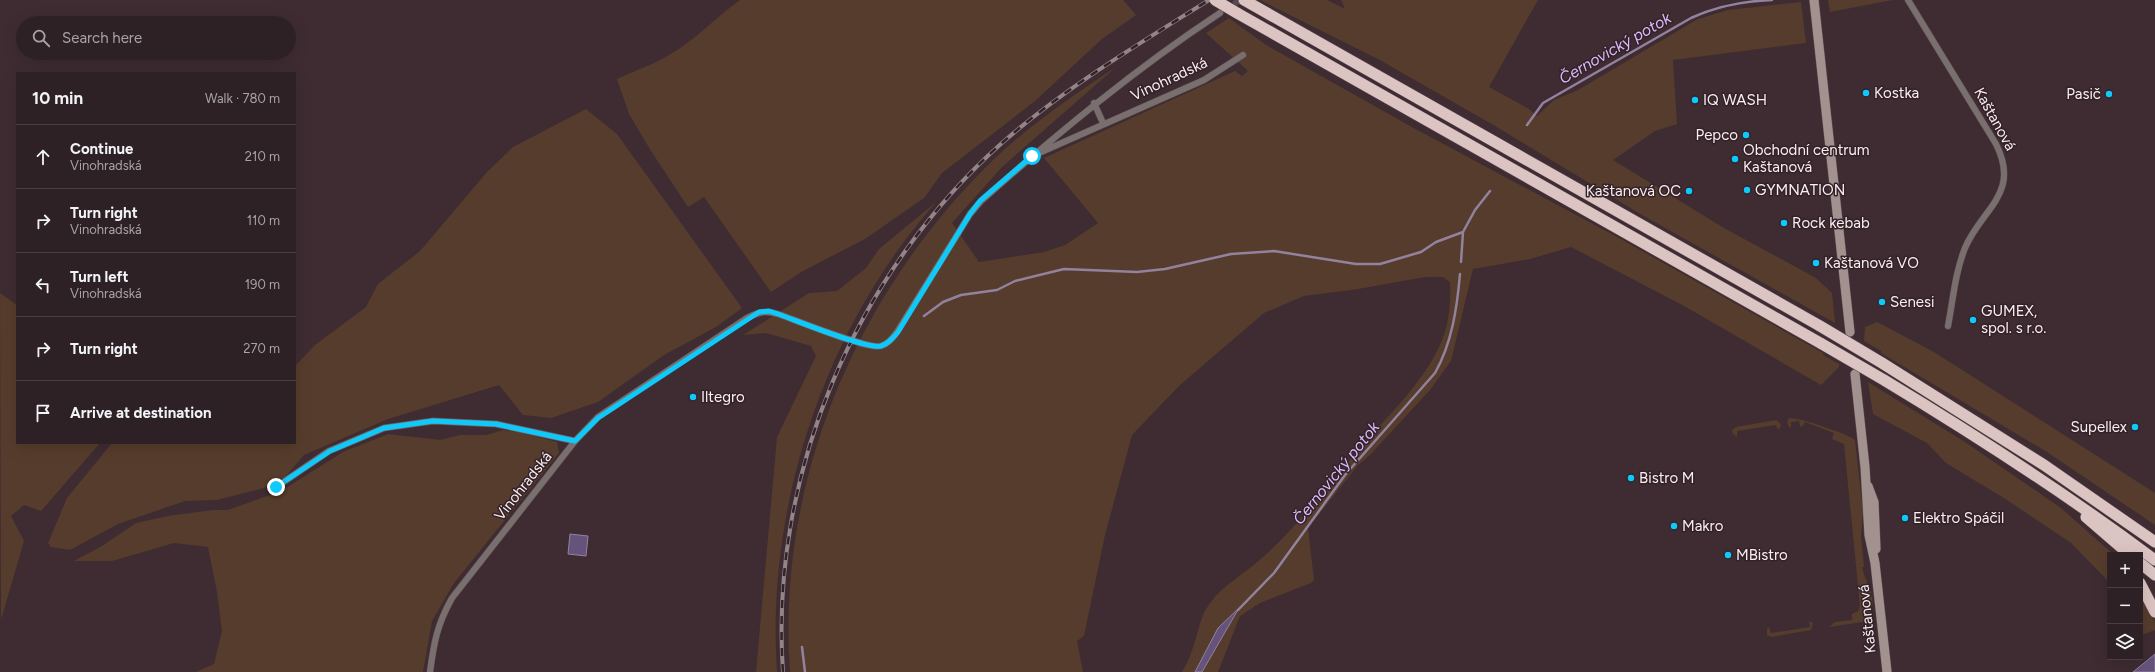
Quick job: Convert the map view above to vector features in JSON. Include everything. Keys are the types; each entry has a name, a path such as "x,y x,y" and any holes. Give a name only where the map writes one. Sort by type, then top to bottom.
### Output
{"highway":[{"path":"1215,0 1884,380 2062,494 2155,560"},
{"path":"1247,2 1820,326 1882,363 2044,465 2155,542"},
{"path":"2062,494 2101,532 2126,552"},
{"path":"2101,532 2118,552"},
{"path":"2143,565 2155,575"},
{"path":"2143,588 2155,612"}],"main road":[{"path":"1814,2 1850,332"},
{"name":"Kaštanová","path":"1855,374 1866,479 1874,502 1876,533 1875,563 1887,672"}],"street":[{"name":"Kaštanová","path":"1908,0 1996,144 2003,157 2005,173 2002,189 1991,210 1966,247 1959,266 1948,326"},
{"name":"Vinohradská","path":"430,672 434,640 442,617 452,598 575,441 598,418 759,312 769,311 861,345 876,347 885,344 898,332 970,214 980,201 1094,103 1160,53 1220,13"},
{"name":"Vinohradská","path":"1032,156 1103,123 1204,80 1243,55"},
{"path":"1094,103 1103,123"},
{"path":"276,487 330,451 384,428 433,421 496,424 575,441"}],"shaded area":[{"path":"740,0 1123,0 1136,15 1102,39 1035,101 942,173 924,198 865,239 803,271 771,292 704,197 688,207 651,151 629,114 617,79 651,64 675,51 690,41"},
{"path":"1260,0 1327,0 1345,9 1341,0 1538,0 1489,87 1529,109 1537,116 1554,100 1578,90 1698,19 1728,10 1801,2 1806,43 1673,60 1677,124 1655,131 1613,160 1724,228 1816,278 1832,293 1835,323 1642,215 1495,126 1378,59"},
{"path":"1828,0 1893,0 1830,12"},
{"path":"1229,18 1266,45 1410,126 1619,238 1823,353 1823,355 1839,364 1839,367 1821,385 1684,306 1571,247 1530,259 1473,269 1451,361 1430,390 1370,455 1358,465 1308,528 1314,580 1311,583 1260,603 1240,616 1218,672 1202,672 1238,609 1218,628 1195,672 1182,672 1190,656 1203,614 1210,603 1228,584 1256,563 1277,544 1316,501 1424,373 1439,347 1445,332 1450,307 1450,282 1443,277 1425,277 1358,289 1304,296 1264,313 1180,385 1132,435 1105,535 1084,636 1077,641 1083,672 790,672 789,601 796,531 812,463 834,396 864,332 900,272 942,216 989,164 1035,124 1067,100 1116,67 1002,167 952,223 979,262 1044,252 1065,245 1098,223 1044,158 1235,71 1242,76 1248,71 1206,33"},
{"path":"586,109 617,134 742,308 716,327 664,355 598,402 551,418 523,415 499,385 388,419 304,455 286,476 264,488 217,500 185,501 118,524 70,550 51,547 48,543 67,498 111,444 296,444 296,365 315,345 366,307 378,284 420,251 487,172 513,147"},
{"path":"936,202 893,257 864,303 839,351 818,402 800,455 788,509 779,563 776,618 777,672 756,672 777,437 816,356 811,346 766,333 743,335 809,293 837,291 866,268 879,249"},
{"path":"0,293 16,304 16,444 99,444 41,511 24,505 11,516 24,541 1,620"},
{"path":"1877,322 1934,352 2155,493 2155,525 2047,452 1881,353 1881,351 1864,341 1865,327"},
{"path":"1868,382 1965,442 2061,508 2111,552 2107,552 2107,580 2071,543 2007,500 1946,463 1927,443 1873,414"},
{"path":"1789,418 1803,420 1823,426 1855,440 1863,512 1861,535 1864,567 1862,567 1872,595 1872,607 1870,614 1872,616 1863,622 1829,627 1835,622 1852,620 1852,614 1858,611 1860,606 1844,444 1832,439 1834,433 1805,422 1802,427 1800,426 1799,421 1791,422 1791,428 1787,422"},
{"path":"1776,420 1781,426 1778,430 1776,425 1737,431 1737,437 1733,434 1732,430 1736,427"},
{"path":"503,430 523,433 557,442 559,453 454,583 432,621 423,672 196,672 214,664 222,631 217,592 208,547 174,543 112,561 74,561 102,546 136,523 168,516 213,510 228,510 281,491 343,452 388,434 440,440 460,435 487,435"},
{"path":"570,534 588,536 586,556 568,554"},
{"path":"2143,599 2155,622 2155,630 2143,635"},
{"path":"1239,608 1202,672 1195,672 1218,628"},
{"path":"1809,621 1813,623 1811,630 1771,637 1767,635 1767,629 1769,627 1771,633 1810,627"},
{"path":"2155,654 2155,672 2133,672"}],"waterway":[{"name":"Černovický potok","path":"1527,125 1543,103 1691,18 1711,10 1731,5 1772,0"},
{"name":"Černovický potok","path":"1461,262 1463,232 1475,210 1490,191"},
{"path":"924,316 943,302 961,295 997,290 1015,281 1064,269 1137,272 1165,269 1231,254 1274,251 1356,264 1380,264 1421,252 1436,242 1463,232"},
{"name":"Černovický potok","path":"1238,610 1274,573 1345,475 1435,373 1441,362 1450,337 1460,274"},
{"path":"802,647 805,672"}],"tunnel":[{"path":"1226,9 1240,0"}],"railway":[{"path":"783,672 782,598 791,524 808,452 833,382 865,315 905,252 951,194 1003,142 1052,103 1103,67 1209,0"}],"place":[{"name":"Kostka","path":"1866,93"},
{"name":"Pasič","path":"2109,94"},
{"name":"IQ WASH","path":"1695,100"},
{"name":"Pepco","path":"1746,135"},
{"name":"Obchodní centrum Kaštanová","path":"1735,159"},
{"name":"GYMNATION","path":"1747,190"},
{"name":"Kaštanová OC","path":"1689,191"},
{"name":"Rock kebab","path":"1784,223"},
{"name":"Kaštanová VO","path":"1816,263"},
{"name":"Senesi","path":"1882,302"},
{"name":"GUMEX, spol. s r.o.","path":"1973,320"},
{"name":"Iltegro","path":"693,397"},
{"name":"Supellex","path":"2135,427"},
{"name":"Bistro M","path":"1631,478"},
{"name":"Elektro Spáčil","path":"1905,518"},
{"name":"Makro","path":"1674,526"},
{"name":"MBistro","path":"1728,555"}],"route":[{"path":"276,487 330,451 384,428 433,421 496,424 575,441 598,418 747,318 759,312 769,311 842,336 861,345 876,347 881,346 889,342 898,332 970,214 980,201 1032,156"}]}
